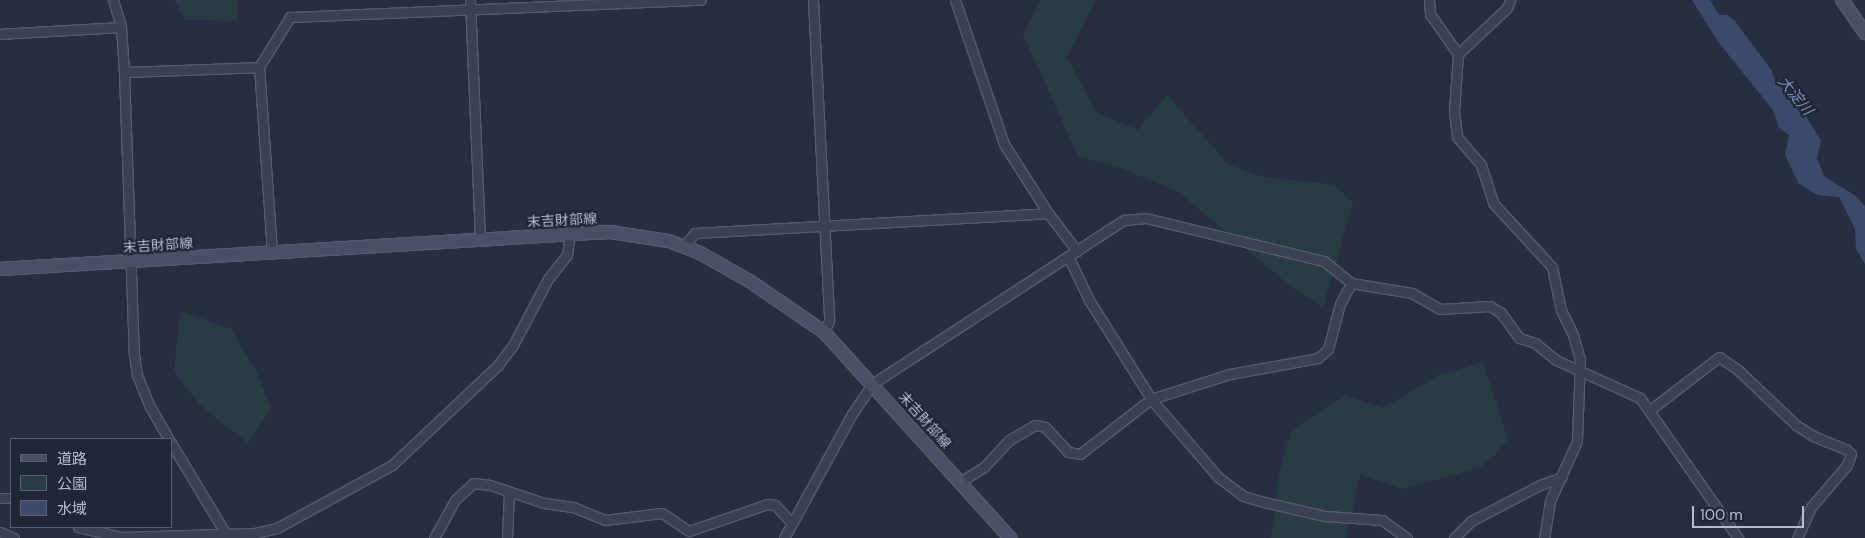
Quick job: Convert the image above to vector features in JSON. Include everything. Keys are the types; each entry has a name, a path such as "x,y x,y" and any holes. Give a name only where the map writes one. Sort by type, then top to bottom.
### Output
{"main road":[{"path":"1842,0 1865,32"},
{"name":"末吉財部線","path":"0,268 132,262 610,232 684,246 770,294 824,332 1010,538"}],"street":[{"path":"113,0 121,27 124,72 134,354 137,375 168,438"},
{"path":"470,0 480,240"},
{"path":"272,252 259,67 290,17 701,0"},
{"path":"813,0 829,321 824,332"},
{"path":"955,0 1004,144 1048,213 1077,251"},
{"path":"1430,0 1430,14 1458,54 1454,111 1457,137 1481,165 1493,203 1552,267 1561,310 1573,335 1580,359 1578,368 1577,441 1550,501 1544,538"},
{"path":"1458,54 1508,8 1510,0"},
{"path":"0,34 121,27"},
{"path":"124,72 259,67"},
{"path":"684,246 695,233 1048,213"},
{"path":"784,538 872,384 1124,220 1146,218 1324,261 1351,283 1412,293 1440,309 1490,306 1501,313 1519,338 1535,343 1556,360 1632,392 1650,410 1738,538"},
{"path":"82,528 121,537 227,536 277,528 405,455 498,365 513,344 548,279 568,255 570,234"},
{"path":"1068,256 1089,300 1151,399 1218,477 1243,496 1325,516 1382,520 1407,538"},
{"path":"960,482 984,467 1010,440 1028,428 1045,427 1068,452 1080,454 1151,399 1230,374 1318,358 1328,349 1340,304 1351,283"},
{"path":"1650,410 1720,357 1738,370 1796,425 1813,436 1846,449 1850,454 1847,465 1811,507 1797,538"},
{"path":"172,445 227,536"},
{"path":"1454,538 1471,520 1540,485 1562,477"},
{"path":"434,538 455,500 473,483 544,503 573,507 605,520 623,520 653,512 662,513 689,531 768,504 775,505 792,522"},
{"path":"507,538 509,493"},
{"path":"0,532 14,538"}],"green space":[{"path":"174,0 237,0 238,21 185,20"},
{"path":"1041,0 1096,0 1067,58 1096,112 1138,130 1167,95 1229,165 1263,177 1335,185 1353,203 1323,307 1290,286 1179,192 1121,168 1078,156 1023,34"},
{"path":"180,311 231,329 257,373 271,409 248,443 202,407 174,372"},
{"path":"1483,362 1508,440 1481,467 1403,489 1360,475 1346,538 1271,538 1279,475 1291,431 1344,395 1383,408 1439,375"}],"water":[{"path":"1692,0 1710,0 1719,15 1727,15 1735,21 1772,71 1775,81 1802,109 1821,141 1817,158 1824,176 1856,196 1865,206 1865,264 1856,249 1855,229 1839,197 1818,195 1799,184 1785,155 1789,135 1779,128 1773,110 1719,43"}],"water label":[{"name":"大淀川","path":"1795,96"}]}
